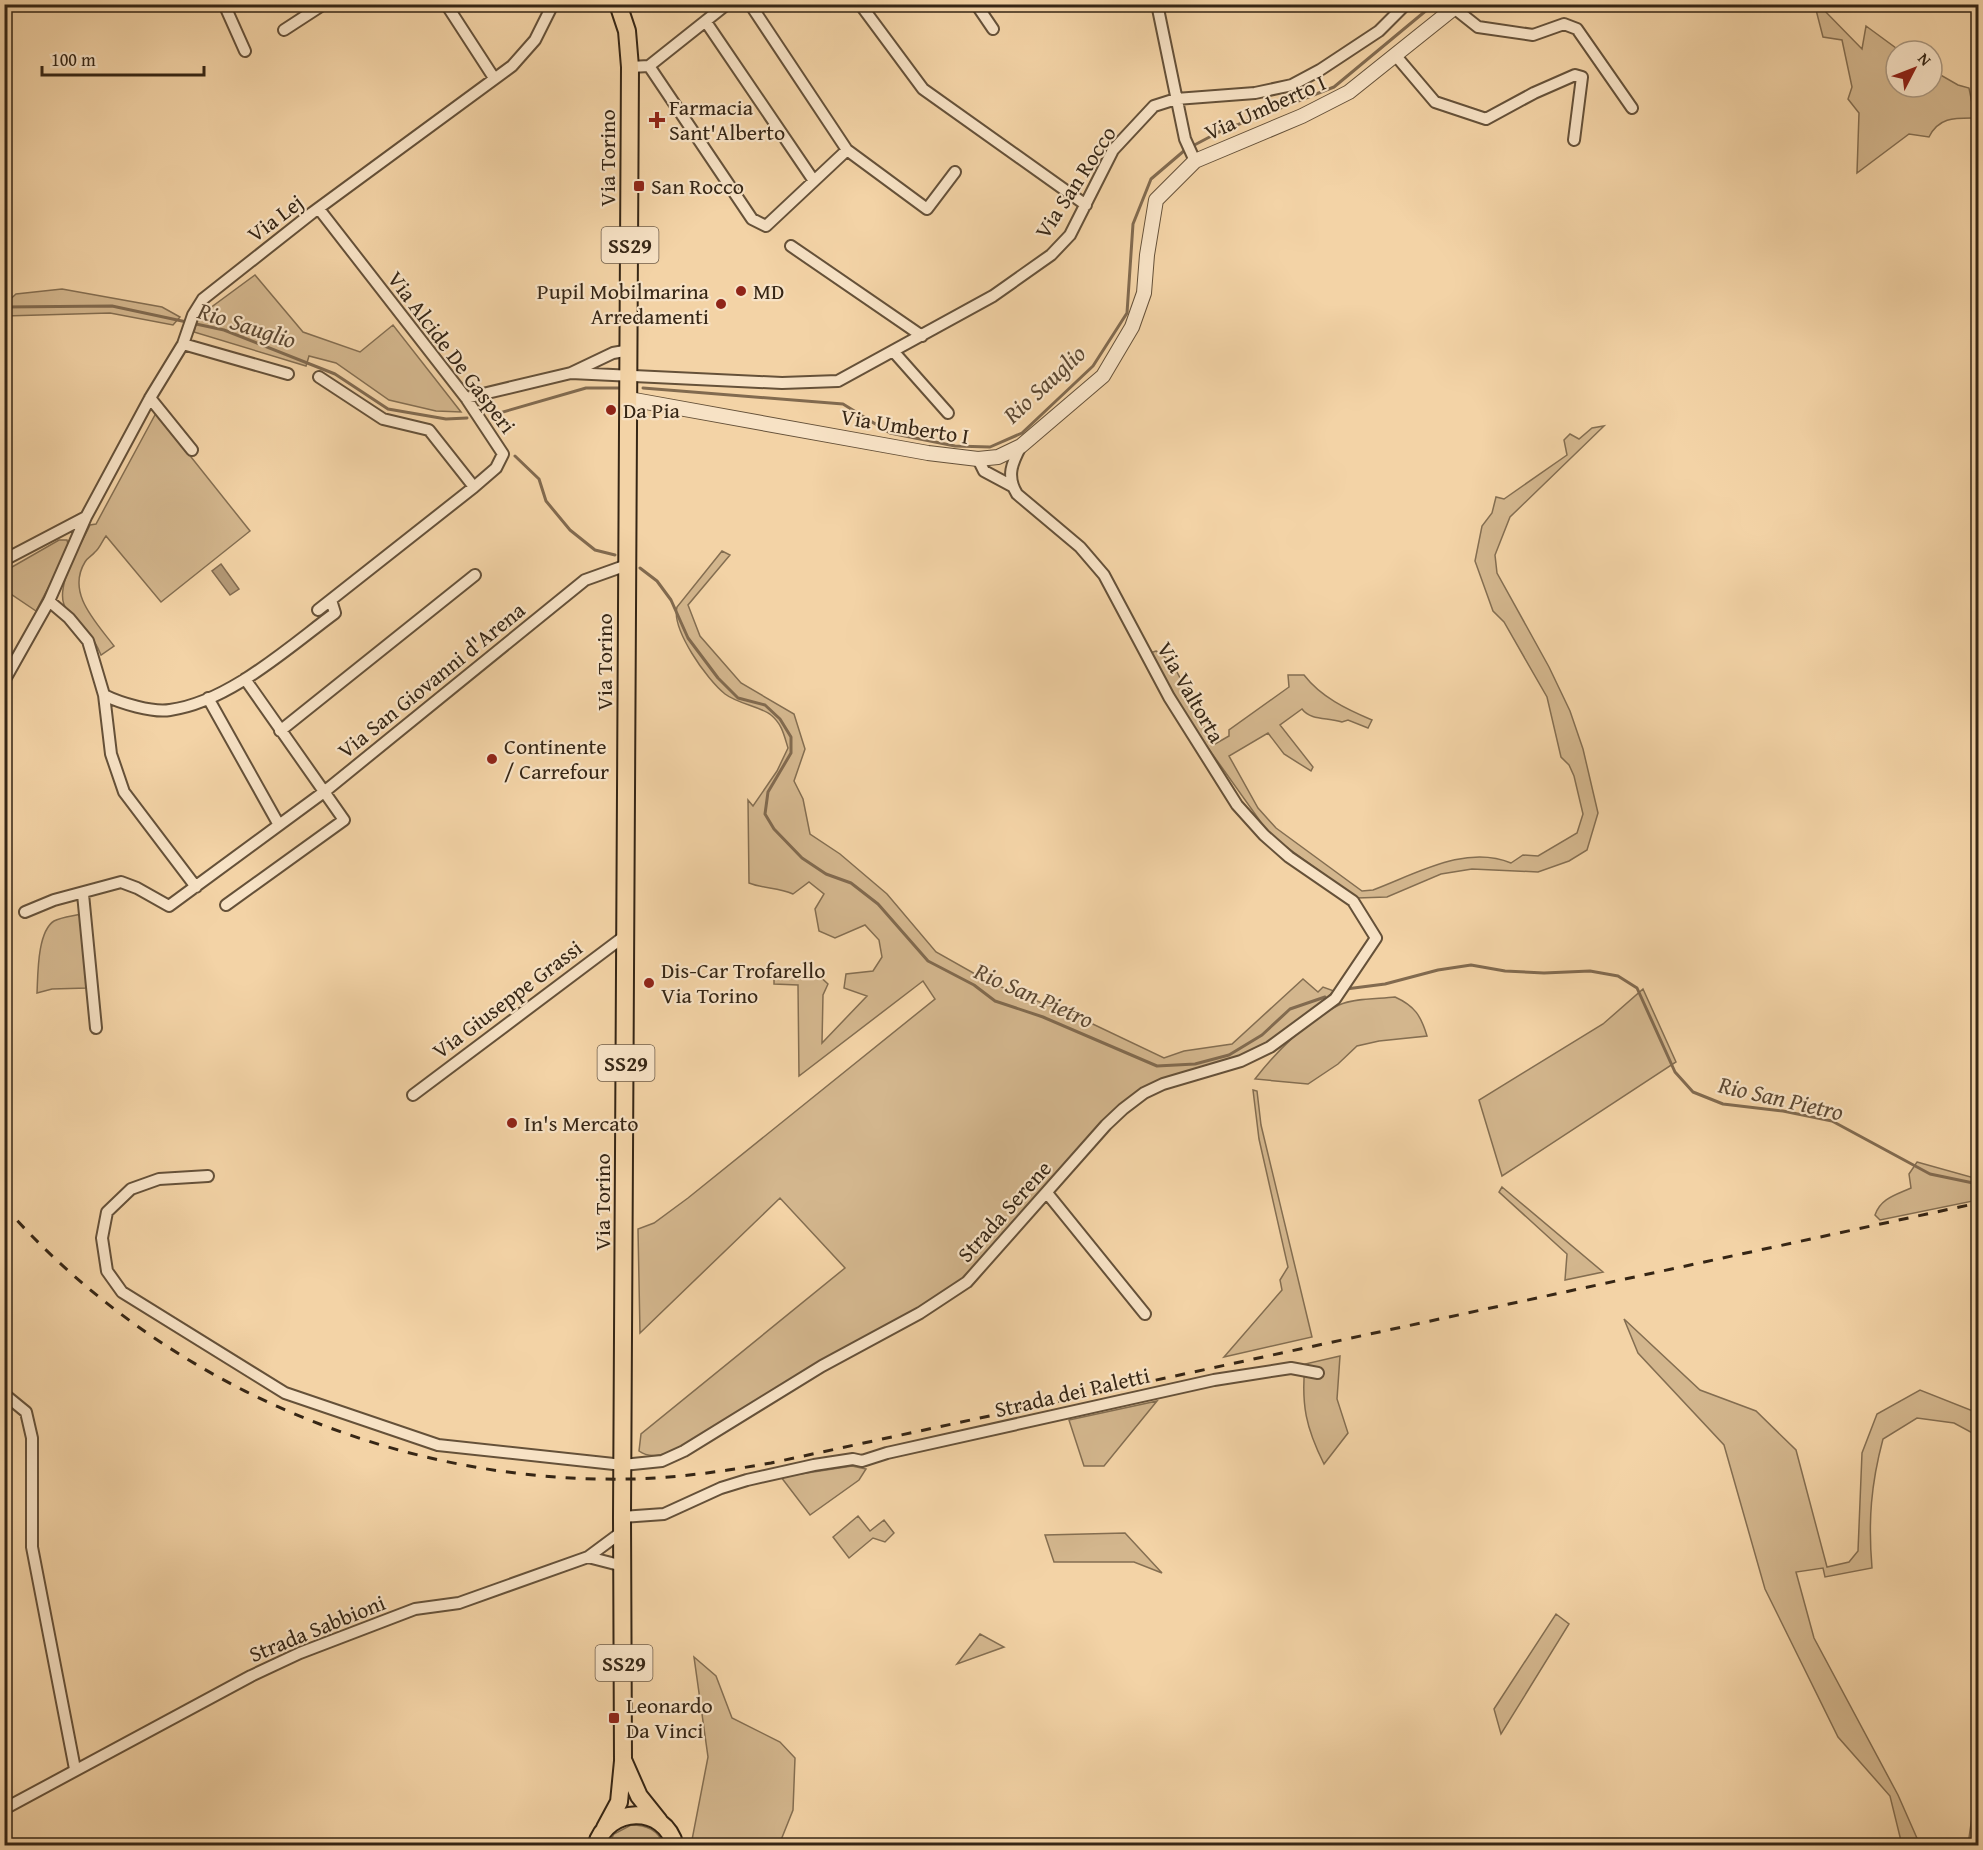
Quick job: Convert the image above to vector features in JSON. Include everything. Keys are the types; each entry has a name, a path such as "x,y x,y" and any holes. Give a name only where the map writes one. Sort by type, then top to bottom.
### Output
{"main road":[{"name":"Via Torino","path":"598,1839 619,1802 623,1761 630,67 627,31 618,4"},
{"name":"Via Torino","path":"623,1761 639,1796 671,1834 675,1845"},
{"path":"598,1839 618,1818 631,1814 644,1815 659,1821"}],"street":[{"path":"224,4 245,51"},
{"path":"284,30 324,4"},
{"path":"446,4 494,78"},
{"name":"Via Lej","path":"4,681 49,601 86,517 150,398 183,344 193,315 203,298 512,66 535,40 553,4"},
{"path":"630,67 649,66 727,4"},
{"path":"750,4 847,150 927,209 955,172"},
{"path":"860,4 923,89 1086,205"},
{"path":"976,4 993,29"},
{"path":"1157,4 1185,139 1194,158"},
{"name":"Via San Rocco","path":"571,373 782,383 838,381 993,296 1052,255 1070,235 1113,150 1154,106 1176,99 1255,93 1292,85 1320,70 1379,31 1406,4"},
{"path":"1456,6 1478,27 1533,35 1564,24 1577,29 1632,108"},
{"name":"Via Umberto I","path":"629,399 928,453 978,459 998,457 1021,446 1103,376 1126,337 1144,293 1147,255 1156,200 1194,158 1302,116 1349,92 1456,6"},
{"path":"706,22 814,181"},
{"path":"1396,56 1435,102 1486,119 1534,93 1575,75 1582,77 1574,140"},
{"path":"649,66 752,219 760,224 766,226 847,150"},
{"name":"Via Alcide De Gasperi","path":"318,610 474,487 496,468 503,454 466,398 319,209"},
{"path":"791,246 922,336"},
{"path":"183,344 288,374"},
{"path":"466,398 571,373 613,353 630,350"},
{"path":"893,351 948,413"},
{"path":"319,377 383,419 429,430 474,487"},
{"path":"150,398 192,450"},
{"path":"1012,486 1011,470 1021,446"},
{"name":"Via Valtorta","path":"978,459 984,471 1012,486 1017,494 1080,547 1104,575 1168,697 1237,805 1264,835 1289,857 1353,902 1376,938"},
{"path":"4,560 86,517"},
{"name":"Via San Giovanni d'Arena","path":"83,894 121,882 170,906 324,792 585,580 627,566"},
{"path":"280,731 474,575"},
{"name":"Via Alcide De Gasperi","path":"245,679 335,613 331,600"},
{"path":"49,601 69,618 88,641 104,695 111,754 124,792 196,887"},
{"path":"104,695 120,703 169,711 208,698 245,679 344,820 226,905"},
{"path":"208,698 279,825"},
{"path":"25,912 54,900 83,894 96,1028"},
{"name":"Via Giuseppe Grassi","path":"413,1095 626,935"},
{"name":"Strada Serene","path":"623,1465 662,1461 684,1451 822,1366 950,1294 967,1282 1106,1125 1144,1093 1163,1084 1241,1061 1270,1047 1326,1008 1335,999 1376,938"},
{"path":"208,1176 159,1179 131,1189 107,1212 102,1238 107,1271 122,1292 285,1393 360,1421 438,1445 623,1465"},
{"path":"1047,1193 1145,1314"},
{"name":"Strada dei Paletti","path":"623,1524 664,1514 721,1488 814,1465 853,1459 862,1461 887,1453 1203,1383 1291,1368 1318,1373"},
{"path":"4,1394 26,1412 32,1438 32,1547 75,1769"},
{"name":"Strada Sabbioni","path":"4,1809 251,1676 339,1636 415,1610 459,1603 588,1557 623,1524"},
{"path":"588,1557 623,1566"}],"shaded area":[{"path":"1819,5 1862,49 1866,26 1884,39 1884,99 1944,99 1944,77 1969,88 1975,118 1943,122 1933,130 1929,137 1909,134 1857,173 1859,113 1848,99 1852,87 1842,40 1823,37 1815,6"},
{"path":"255,275 303,332 360,352 393,325 461,412 436,411 389,400 336,363 309,356 306,366 194,332 198,317"},
{"path":"62,289 162,307 180,317 173,325 110,313 5,316 5,304 16,294"},
{"path":"156,413 250,531 161,602 106,536 98,549 85,562 80,574 79,585 86,607 114,646 101,655 91,636 63,603 65,581 74,556 90,525 96,524"},
{"path":"1604,426 1510,517 1495,555 1497,573 1549,667 1570,711 1583,749 1598,813 1587,850 1569,861 1538,872 1472,869 1441,874 1387,897 1357,898 1270,835 1186,717 1150,653 1156,651 1164,656 1176,670 1194,714 1204,727 1207,737 1215,744 1229,736 1229,730 1289,687 1288,675 1304,675 1326,696 1372,720 1368,728 1348,720 1342,722 1315,717 1302,709 1280,725 1313,767 1311,771 1284,754 1268,733 1229,756 1258,808 1276,828 1362,891 1373,890 1424,869 1459,859 1494,858 1511,863 1523,855 1538,856 1577,833 1583,814 1574,776 1569,765 1561,757 1547,697 1504,622 1493,611 1475,561 1482,526 1492,513 1496,497 1504,499 1567,455 1564,440 1570,434 1579,439 1592,428"},
{"path":"59,540 67,540 69,548 36,611 5,590 5,571"},
{"path":"722,551 730,555 688,605 700,636 741,683 794,714 805,749 794,781 803,799 810,834 840,854 887,894 936,952 991,983 1078,1017 1164,1058 1184,1051 1232,1044 1303,979 1318,992 1323,987 1334,991 1298,1022 1258,1048 1142,1090 963,1280 942,1295 682,1449 660,1455 649,1455 639,1451 641,1434 845,1268 780,1198 640,1333 638,1229 654,1223 688,1198 935,999 923,981 799,1076 798,985 774,984 774,970 809,972 828,984 823,995 822,1043 867,996 844,988 846,974 873,971 882,957 879,940 865,925 835,938 819,931 815,909 824,894 809,882 793,894 749,883 748,800 753,806 777,771 788,748 784,734 775,718 725,694 709,678 685,641 677,616 677,607"},
{"path":"221,564 239,589 230,595 212,571"},
{"path":"81,914 87,988 52,989 37,993 38,965 44,934 54,921"},
{"path":"1643,989 1676,1062 1502,1176 1479,1100 1603,1024"},
{"path":"1395,997 1408,1004 1416,1012 1427,1036 1379,1041 1357,1046 1338,1064 1308,1084 1255,1079 1293,1037 1327,1011 1352,1001"},
{"path":"1253,1090 1257,1091 1261,1125 1312,1337 1224,1357 1282,1290 1280,1280 1288,1267 1259,1139"},
{"path":"1917,1162 1978,1179 1978,1200 1880,1220 1875,1215 1881,1205 1911,1188 1909,1174"},
{"path":"1502,1187 1603,1272 1565,1280 1567,1254 1499,1192"},
{"path":"1624,1319 1700,1390 1756,1411 1796,1450 1827,1567 1849,1562 1858,1551 1862,1453 1877,1414 1920,1390 1978,1413 1978,1436 1954,1423 1917,1418 1883,1439 1871,1503 1872,1568 1825,1577 1823,1568 1796,1572 1814,1638 1898,1795 1920,1845 1902,1845 1890,1796 1838,1737 1765,1589 1724,1445 1638,1353"},
{"path":"1340,1356 1337,1399 1348,1433 1324,1464 1306,1416 1305,1364"},
{"path":"1157,1401 1104,1466 1084,1466 1069,1420"},
{"path":"852,1466 866,1469 859,1480 810,1515 781,1477"},
{"path":"858,1516 870,1531 884,1520 894,1533 885,1542 873,1538 849,1558 833,1537"},
{"path":"1125,1533 1162,1573 1134,1562 1054,1562 1045,1535"},
{"path":"1556,1614 1569,1624 1501,1734 1494,1709"},
{"path":"980,1634 1004,1647 957,1664"},
{"path":"694,1657 716,1676 732,1718 780,1742 795,1758 793,1810 779,1845 691,1845 708,1757"},
{"path":"1978,1775 1978,1845 1968,1845"},
{"path":"631,1825 651,1829 664,1845 608,1845 614,1834"}],"waterway":[{"name":"Rio Sauglio","path":"643,388 843,404 890,433 955,446 990,447 1022,433 1093,366 1127,313 1133,224 1151,179 1185,150 1219,132 1334,87 1434,4"},
{"name":"Rio Sauglio","path":"4,307 112,306 224,330 335,374 388,409 446,419 467,418"},
{"name":"Rio Sauglio","path":"496,414 586,388 622,388"},
{"name":"Rio San Pietro","path":"515,456 539,479 546,501 570,530 595,550 615,555"},
{"name":"Rio San Pietro","path":"640,568 657,581 671,600 688,638 718,678 738,698 765,705 780,719 791,737 791,753 768,792 765,814 774,829 802,858 826,874 851,883 878,904 928,961 974,985 995,1001 1043,1017 1157,1066 1195,1064 1229,1055 1262,1035 1290,1009 1325,997"},
{"name":"Rio San Pietro","path":"1346,989 1385,984 1438,970 1471,965 1505,971 1544,973 1590,971 1618,976 1637,988 1675,1072 1693,1092 1723,1104 1783,1111 1832,1121 1930,1174 1978,1184"}],"railway":[{"path":"4,1206 66,1269 135,1324 209,1372 288,1411 371,1442 456,1463 543,1476 632,1479 702,1474 771,1463 1978,1203"}],"place":[{"name":"Farmacia Sant'Alberto","path":"657,120"},
{"name":"San Rocco","path":"639,186"},
{"name":"MD","path":"741,291"},
{"name":"Pupil Mobilmarina Arredamenti","path":"721,304"},
{"name":"Da Pia","path":"611,410"},
{"name":"Continente / Carrefour","path":"492,759"},
{"name":"Dis-Car Trofarello Via Torino","path":"649,983"},
{"name":"In's Mercato","path":"512,1123"},
{"name":"Leonardo Da Vinci","path":"614,1718"}]}
